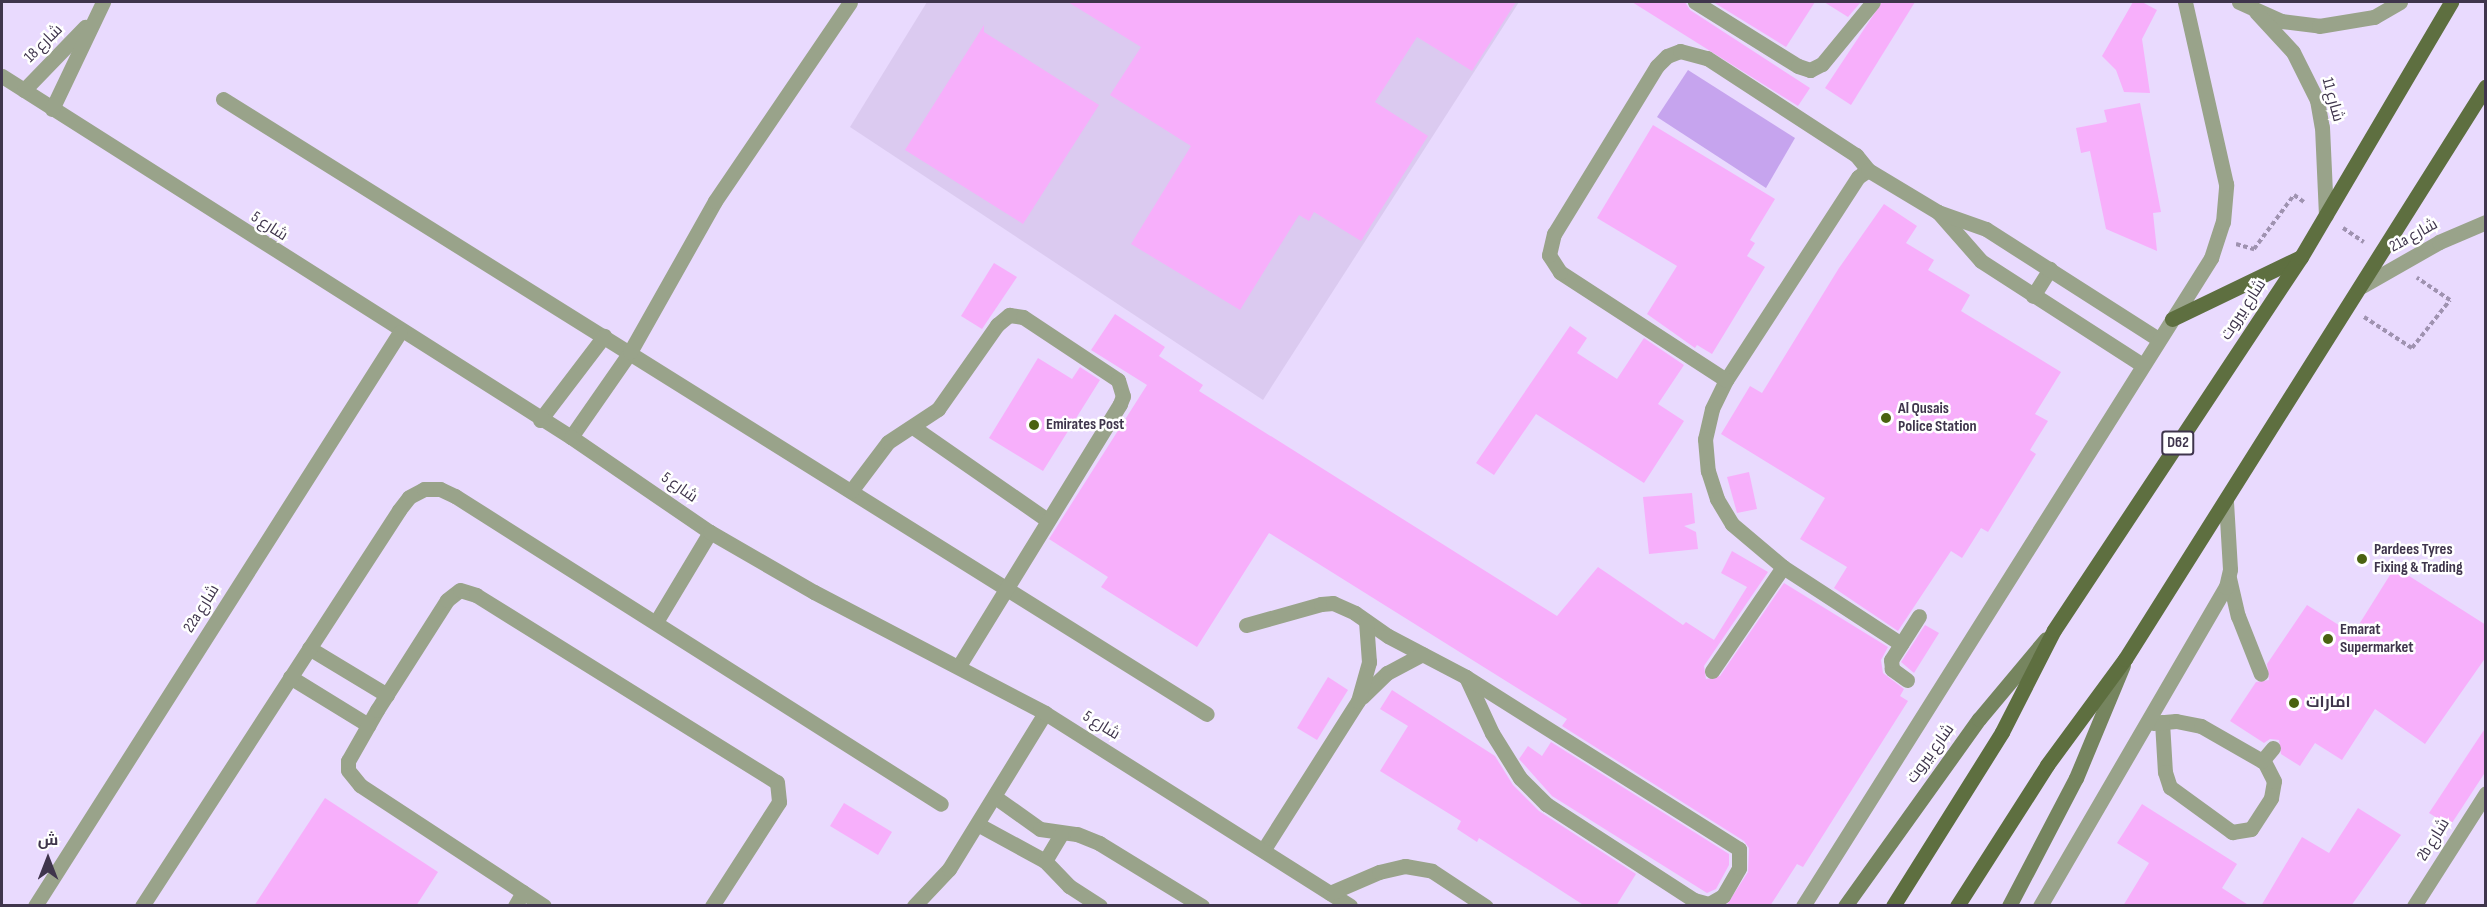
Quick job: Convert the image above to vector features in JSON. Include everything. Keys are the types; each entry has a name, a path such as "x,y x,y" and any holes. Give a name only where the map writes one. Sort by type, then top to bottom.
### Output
{"main road":[{"name":"شارع بيروت","path":"1893,906 2002,732 2054,630 2301,257 2451,2"},
{"path":"1957,906 2047,765 2125,659 2486,86"},
{"path":"2172,319 2301,257"},
{"name":"شارع بيروت","path":"1845,906 1979,718 2054,630"},
{"path":"2009,906 2072,788 2125,659"}],"street":[{"name":"شارع 18","path":"52,109 90,23 103,2"},
{"path":"571,437 630,352 715,201 850,2"},
{"path":"1695,2 1797,66 1810,70 1822,64 1873,2"},
{"path":"1803,906 2141,364 2211,258 2225,202 2220,146 2184,2"},
{"name":"شارع 11","path":"2239,2 2256,12 2298,24 2352,24 2374,17 2400,2"},
{"name":"شارع 11","path":"2256,12 2293,52 2317,100 2322,127 2326,215"},
{"name":"شارع 18","path":"24,90 90,23"},
{"path":"1726,380 1560,272 1549,255 1554,234 1657,66 1667,56 1680,51 1707,58 1856,155 1868,170 1938,212 1986,230 2158,339"},
{"name":"شارع 5","path":"2,76 400,332 571,437 710,532 814,592 1045,713 1264,849 1350,906"},
{"path":"223,99 630,352 1004,589 1208,714"},
{"path":"1868,170 1858,177 1726,380 1712,409 1705,439 1708,471 1717,499 1732,524 1783,567 1901,644"},
{"path":"1938,212 1969,251 2033,296 2141,364"},
{"name":"21a شارع","path":"2362,285 2439,242 2486,222"},
{"path":"2033,296 2050,269"},
{"path":"851,491 888,442 914,427 938,409 997,325 1009,315 1023,317 1112,375 1121,387 1120,404 1046,519 959,666"},
{"name":"22a شارع","path":"34,906 400,332"},
{"path":"540,420 604,336"},
{"path":"914,427 1046,519"},
{"path":"142,906 399,510 410,497 424,489 440,489 455,496 941,804"},
{"path":"2226,501 2229,579 2238,616 2261,674"},
{"path":"656,622 710,532"},
{"path":"1712,671 1783,567"},
{"path":"2040,906 2229,579"},
{"path":"544,906 352,779 348,761 368,725 447,600 460,590 469,591 771,778 780,788 779,802 712,906"},
{"path":"1246,625 1333,603 1466,677 1739,849 1739,868 1723,896 1709,904 1694,900 1539,798 1505,755 1466,677"},
{"path":"1907,680 1891,664 1919,616"},
{"path":"1358,701 1369,662 1366,621"},
{"path":"309,648 387,695"},
{"path":"1264,849 1358,701 1387,673 1422,654"},
{"path":"290,677 368,725"},
{"path":"914,906 941,881 980,825 1045,713"},
{"path":"2144,724 2162,722 2201,726 2268,755 2274,782 2271,798 2252,829 2232,832 2170,788 2165,772 2162,722"},
{"name":"2b شارع","path":"2414,906 2486,793"},
{"path":"995,797 1040,829 1061,834 1077,834 1099,843 1202,906"},
{"path":"980,825 1045,861 1069,886 1100,906"},
{"path":"1045,861 1061,834"},
{"path":"1330,893 1379,872 1405,866 1432,872 1485,906"},
{"path":"515,906 524,892"}],"path":[{"path":"2254,249 2294,195"},
{"path":"2348,308 2412,348 2450,300"}],"shaded area":[{"path":"927,2 1519,2 1263,400 850,127"},
{"path":"1688,70 1795,138 1766,188 1657,117"}],"building":[{"path":"1068,2 1516,2 1472,71 1417,37 1375,102 1428,136 1361,241 1314,212 1309,221 1299,215 1240,310 1131,244 1191,146 1110,95 1141,47"},
{"path":"1632,2 1685,2 1690,10 1810,88 1798,106"},
{"path":"1713,2 1815,2 1786,47"},
{"path":"1824,2 1861,2 1848,17"},
{"path":"1882,2 1915,2 1851,105 1825,88"},
{"path":"2133,2 2142,2 2157,10 2142,39 2150,93 2124,92 2116,70 2102,56"},
{"path":"984,25 984,32 1099,105 1023,224 905,150"},
{"path":"2140,103 2161,212 2153,213 2157,251 2106,229 2090,151 2081,153 2076,128 2107,122 2104,110"},
{"path":"1653,125 1775,199 1750,240 1755,243 1747,256 1765,267 1712,354 1697,345 1695,348 1647,314 1677,266 1597,218"},
{"name":"Al Qusais Police Station","path":"1884,204 1917,226 1906,243 1934,260 1928,270 1970,295 1961,311 2061,372 2035,414 2048,421 2030,450 2036,454 1988,532 1981,528 1962,558 1951,551 1898,631 1834,588 1847,567 1800,539 1825,498 1721,434 1750,386 1762,393 1839,268"},
{"path":"994,263 1017,277 982,329 961,316"},
{"path":"1115,314 1165,347 1159,356 1203,385 1199,391 1557,616 1598,567 1683,625 1686,622 1714,640 1747,587 1721,573 1732,551 1768,572 1704,666 1706,679 1720,676 1784,583 1888,647 1881,660 1883,673 1904,689 1900,696 1908,701 1803,867 1797,864 1770,906 1726,906 1748,872 1749,848 1744,841 1562,726 1567,719 1269,533 1197,647 1101,587 1108,577 1049,539 1147,385 1091,350"},
{"path":"1570,326 1587,338 1577,353 1617,379 1644,338 1684,365 1658,404 1684,421 1644,483 1536,414 1494,475 1476,463"},
{"name":"Emirates Post","path":"1038,358 1072,379 1080,367 1100,380 1043,471 989,438"},
{"path":"1749,472 1757,509 1737,513 1727,477"},
{"path":"1692,493 1695,523 1684,526 1696,532 1698,549 1649,554 1643,497"},
{"path":"2395,567 2486,625 2486,657 2425,744 2375,709 2342,760 2315,743 2300,766 2281,754 2279,740 2270,739 2264,743 2230,721 2256,682 2269,680 2267,664 2307,605 2353,634"},
{"path":"1925,625 1939,633 1914,673 1901,662"},
{"path":"1328,677 1348,690 1317,740 1297,728"},
{"path":"1392,690 1495,756 1513,785 1539,811 1636,874 1616,906 1585,906 1479,838 1477,842 1457,829 1461,821 1380,771 1408,726 1380,709"},
{"path":"2486,727 2486,771 2450,826 2429,813"},
{"path":"1551,742 1729,854 1729,865 1716,889 1707,893 1552,796 1519,759 1528,746 1542,756"},
{"path":"325,798 438,872 416,906 254,906"},
{"path":"844,803 892,832 878,855 830,826"},
{"path":"2142,804 2237,864 2222,888 2250,906 2123,906 2149,863 2117,843"},
{"path":"2358,808 2401,835 2351,906 2261,906 2302,837 2329,853"}],"place":[{"name":"Al Qusais Police Station","path":"1886,418"},
{"name":"Emirates Post","path":"1034,425"},
{"name":"Pardees Tyres Fixing & Trading","path":"2362,559"},
{"name":"Emarat Supermarket","path":"2328,639"},
{"name":"امارات","path":"2294,703"}]}
